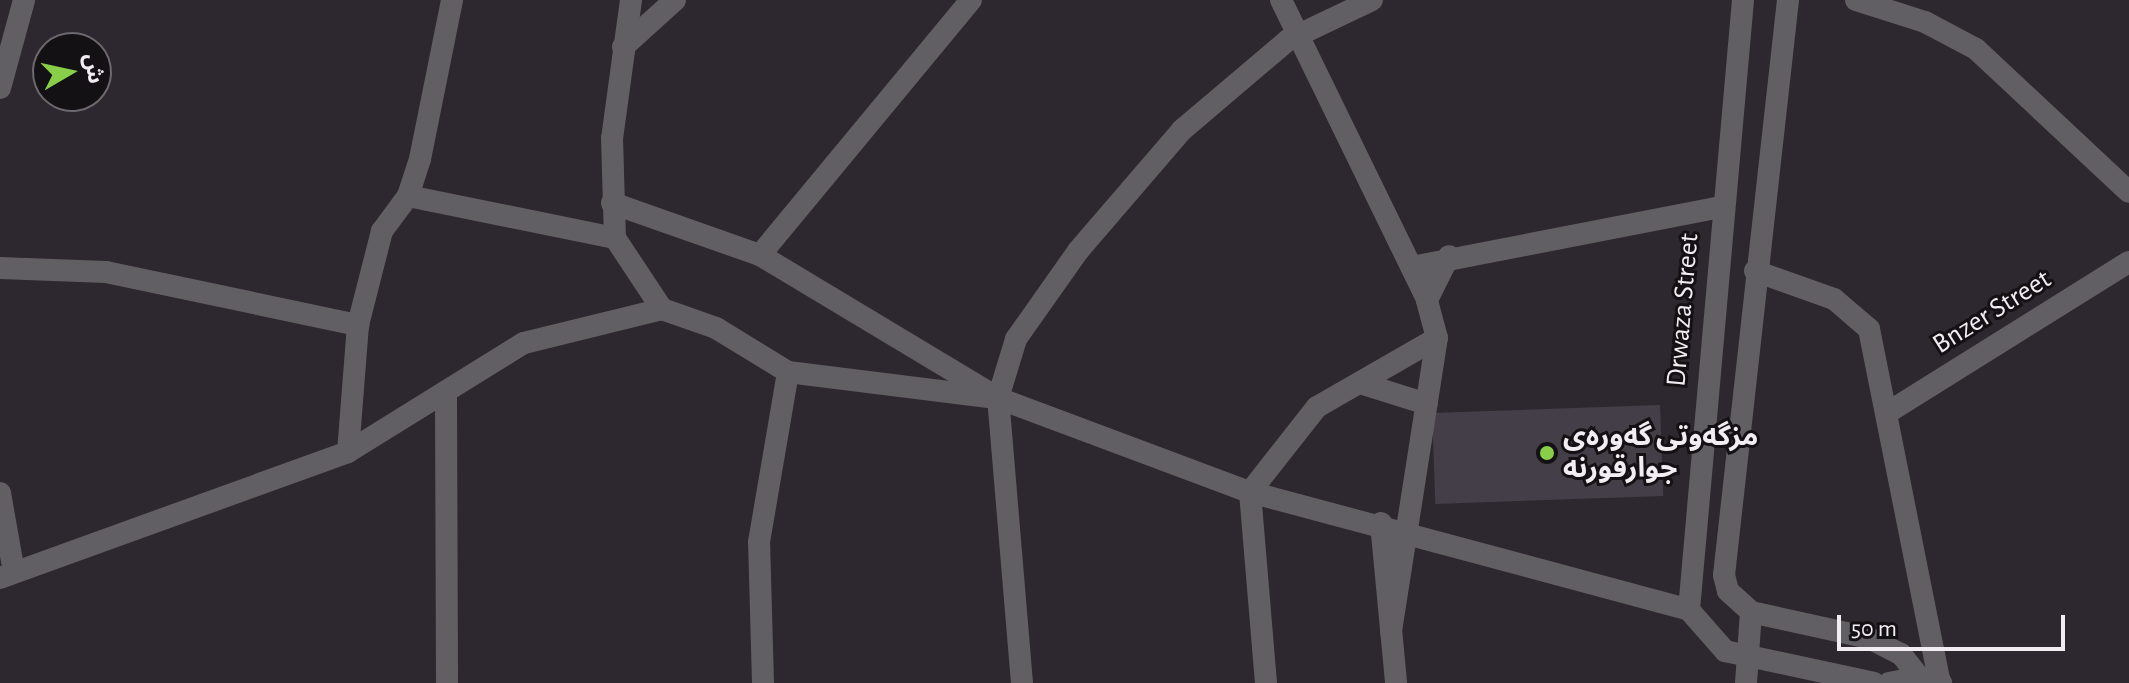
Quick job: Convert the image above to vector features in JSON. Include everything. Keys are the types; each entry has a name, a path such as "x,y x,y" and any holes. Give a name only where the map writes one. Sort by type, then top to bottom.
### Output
{"street":[{"path":"0,88 4,49 24,0"},
{"path":"348,452 358,325 382,231 408,196 452,0"},
{"path":"631,0 623,47 612,203 615,238 662,309"},
{"path":"623,47 675,0"},
{"path":"760,255 971,0"},
{"path":"1281,0 1301,31 1412,267 1427,300 1437,338 1391,631"},
{"path":"1022,683 998,398 1016,339 1078,251 1182,130 1301,31 1372,0"},
{"name":"Drwaza Street","path":"1689,610 1722,207 1743,0"},
{"path":"1788,0 1723,560 1728,591 1751,612 1869,638 1901,654 1933,681"},
{"path":"1856,0 1925,22 1976,49 2129,192"},
{"path":"408,196 615,238"},
{"path":"612,203 760,255 998,398 1250,492 1407,529 1689,610 1710,641 1743,657 1874,683"},
{"path":"1412,267 1449,256 1722,207"},
{"path":"1427,300 1449,256"},
{"name":"Bnzer Street","path":"1887,413 2129,262"},
{"path":"0,268 106,272 358,325"},
{"path":"1755,271 1854,312 1869,329 1887,413 1933,681"},
{"path":"0,493 7,575 348,452 446,398 524,343 662,309 716,328 788,372 998,398"},
{"path":"1266,683 1250,492 1317,407 1437,338"},
{"path":"763,683 759,542 788,372"},
{"path":"1360,383 1427,404"},
{"path":"446,398 447,683"},
{"path":"1381,523 1396,683"},
{"path":"1746,683 1743,657 1751,612"},
{"path":"1889,683 1933,681"}],"building":[{"name":"مزگەوتی گەورەی جوارقورنە","path":"1660,405 1663,496 1435,504 1432,413"}],"place":[{"name":"مزگەوتی گەورەی جوارقورنە","path":"1547,453"}]}
